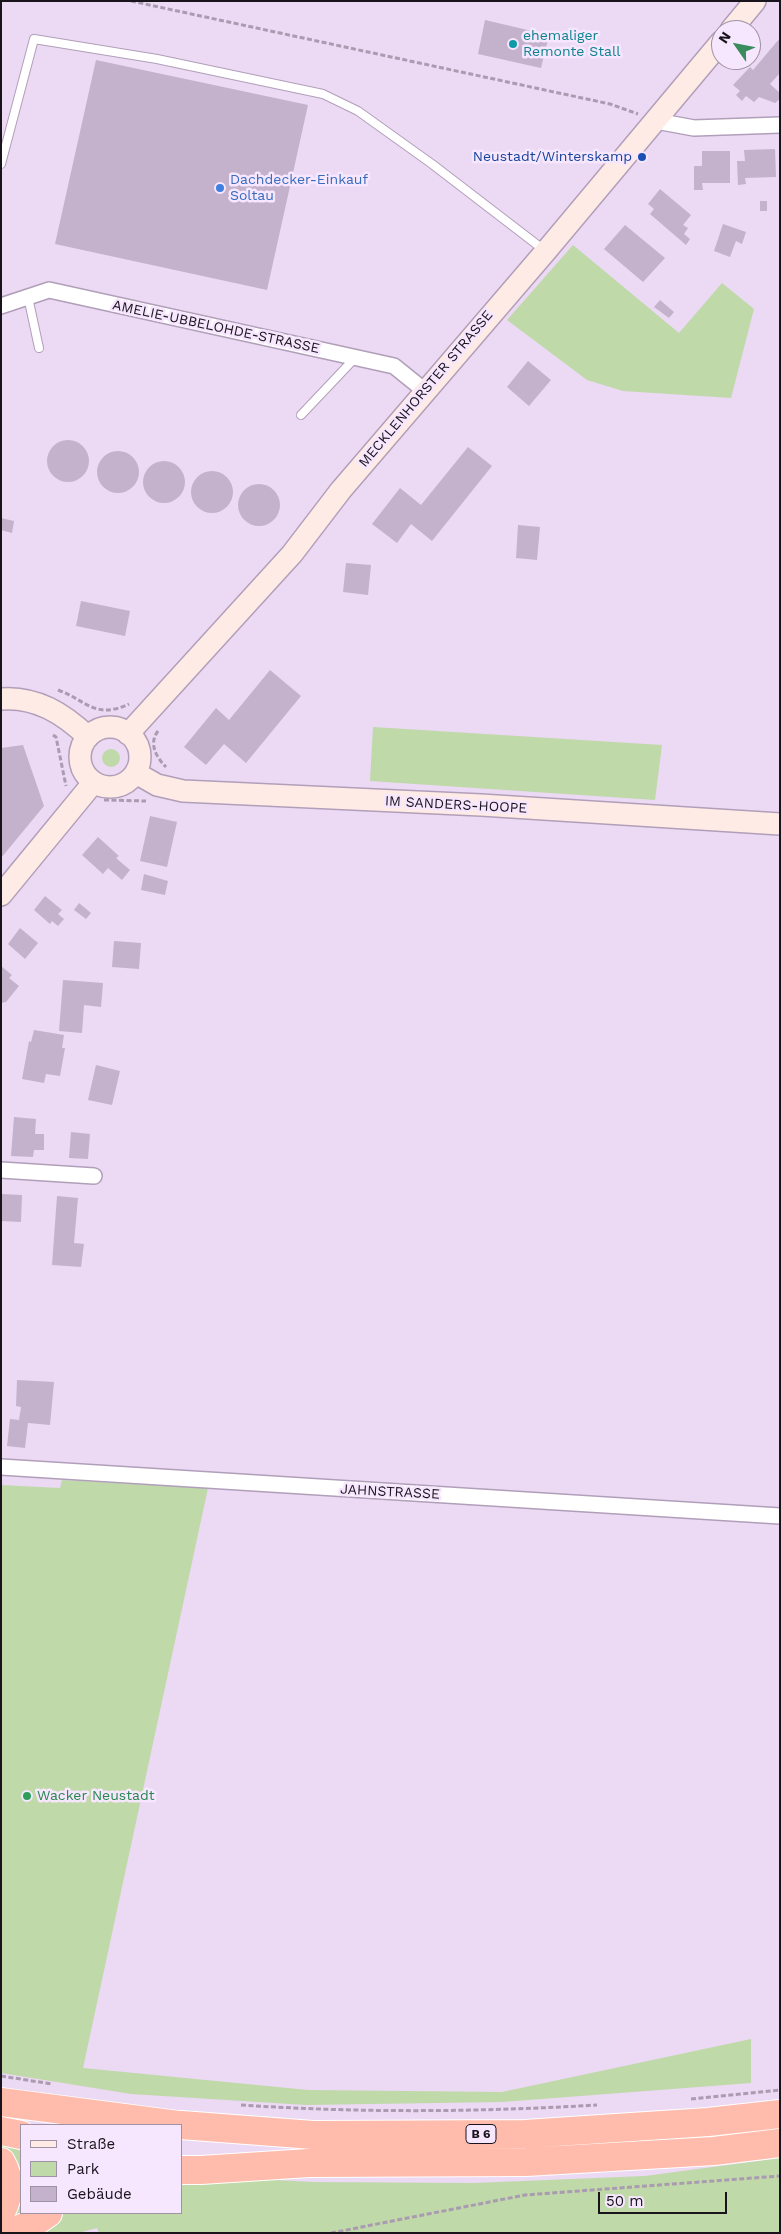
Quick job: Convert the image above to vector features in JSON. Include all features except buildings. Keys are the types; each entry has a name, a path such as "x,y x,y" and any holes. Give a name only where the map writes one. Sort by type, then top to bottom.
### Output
{"highway":[{"name":"B 6","path":"1,2102 166,2124"},
{"name":"B 6","path":"182,2125 313,2135 525,2134 708,2122 780,2114"},
{"path":"1,2131 20,2135"},
{"name":"B 6","path":"182,2170 309,2163 526,2162 714,2151 780,2143"},
{"name":"B 6","path":"182,2154 309,2163"},
{"path":"1,2162 9,2180 9,2192 1,2212"},
{"path":"12,2233 36,2222 47,2214"}],"street":[{"path":"739,20 755,1"},
{"name":"MECKLENHORSTER STRASSE","path":"128,734 292,554 341,490 546,251 711,54"},
{"path":"656,120 694,128 780,125"},
{"name":"AMELIE-UBBELOHDE-STRASSE","path":"2,302 28,297 49,290 394,366 425,390"},
{"path":"1,699 23,700 43,705 70,720 88,736"},
{"path":"1,895 96,793 127,782 136,773 139,764 139,753 136,742 128,734 112,728 103,728 88,736 80,754 80,764 96,793"},
{"name":"IM SANDERS-HOOPE","path":"136,773 157,785 183,791 481,805 780,824"},
{"path":"1,1170 94,1176"},
{"name":"JAHNSTRASSE","path":"1,1467 780,1516"}],"lane":[{"path":"1,164 34,39 158,59 322,94 358,111 432,164 546,251"},
{"path":"28,297 39,348"},
{"path":"301,415 355,357"}],"path":[{"path":"132,1 610,104 656,120"},
{"path":"85,705 100,710 121,708 133,702"},
{"path":"96,793 107,799 148,801 166,768 157,758 153,745 156,735 162,726"},
{"path":"50,733 56,737 67,788"},
{"path":"1,2076 57,2085"},
{"path":"682,2100 780,2090"},
{"path":"236,2105 304,2110 510,2110 605,2105"},
{"path":"331,2233 525,2195 780,2176"}],"green space":[{"path":"573,245 679,333 722,283 754,309 731,398 623,391 587,380 507,320"},
{"path":"373,727 662,745 655,800 370,781"},
{"path":"107,749 115,749 120,754 118,765 107,767 102,762 102,754"},
{"path":"62,1480 208,1488 83,2068 308,2090 502,2092 751,2039 751,2083 502,2102 306,2105 131,2094 1,2073 1,1485 60,1488"},
{"path":"1,2141 20,2144 20,2214 26,2214 1,2227"},
{"path":"780,2158 780,2233 99,2233 97,2228 78,2233 27,2233 57,2214 182,2214 182,2175 314,2182 473,2183 645,2176"}],"place":[{"name":"ehemaliger Remonte Stall","path":"513,44"},
{"name":"Neustadt/Winterskamp","path":"642,157"},
{"name":"Dachdecker-Einkauf Soltau","path":"220,188"},
{"name":"Wacker Neustadt","path":"27,1796"}]}
